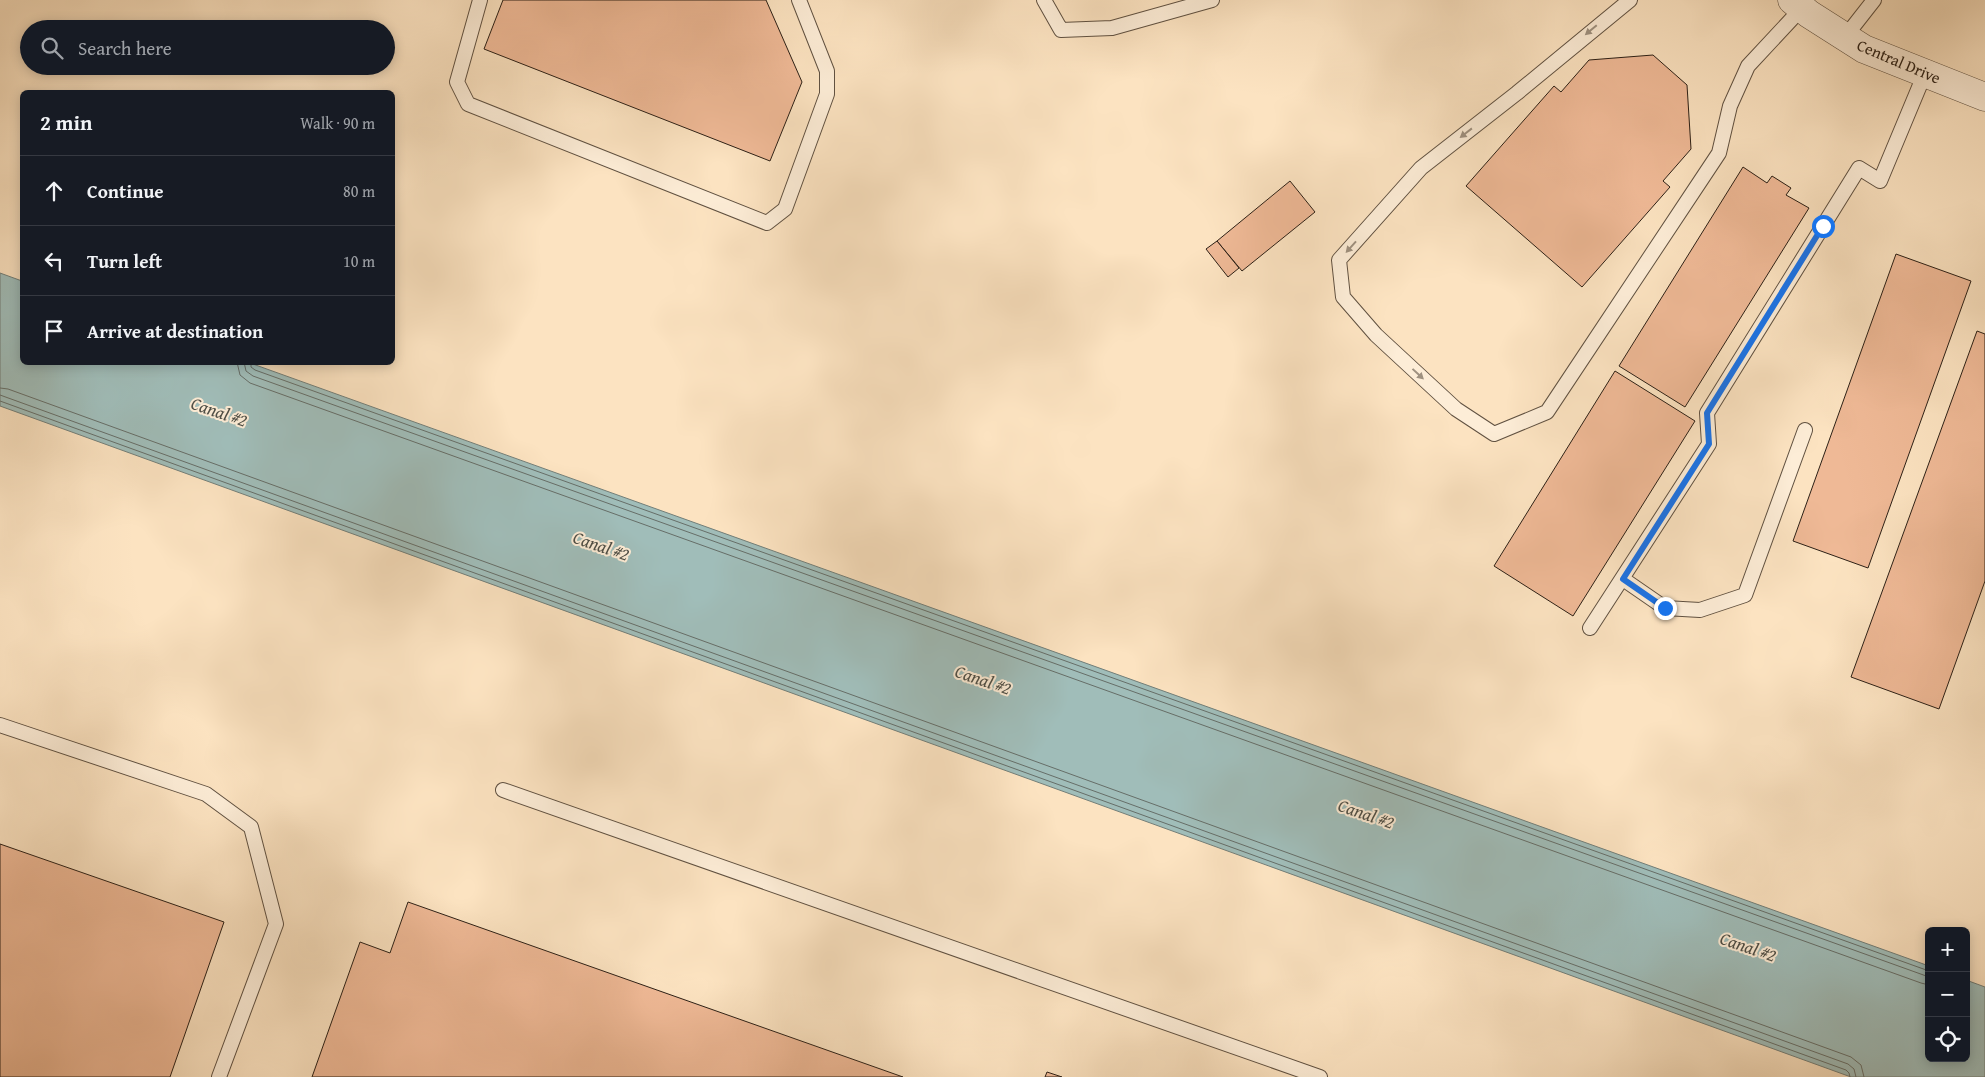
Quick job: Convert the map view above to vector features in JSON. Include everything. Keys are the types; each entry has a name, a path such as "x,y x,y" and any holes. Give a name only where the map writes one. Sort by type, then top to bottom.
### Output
{"street":[{"name":"Central Drive","path":"1797,4 1864,49 1985,97"}],"lane":[{"path":"480,0 457,82 468,104 767,223 785,209 827,94 828,71 799,0"},
{"path":"1044,0 1061,30 1112,28 1212,0"},
{"path":"1630,0 1422,168 1339,260 1343,297 1371,329 1456,409 1494,434 1547,412 1719,153 1730,106 1748,66 1797,4"},
{"path":"1845,37 1874,0"},
{"path":"1590,628 1709,444 1707,413 1859,168 1880,181 1925,74"},
{"path":"1623,579 1665,608 1700,610 1744,595 1805,430"},
{"path":"0,726 206,794 251,828 276,924 219,1077"},
{"path":"503,790 1320,1077"}],"water":[{"name":"Canal #2","path":"0,273 20,280 20,365 256,365 1925,965 1925,1062 1970,1062 1970,981 1985,987 1985,1077 1851,1077 0,406"}],"building":[{"path":"503,0 766,0 802,82 770,161 484,49"},
{"path":"1653,55 1687,85 1691,149 1663,181 1670,187 1582,287 1466,186 1554,86 1561,92 1589,60"},
{"path":"1743,167 1767,183 1772,176 1791,188 1786,195 1809,208 1685,407 1619,366"},
{"path":"1290,181 1315,212 1242,271 1217,241"},
{"path":"1217,241 1239,268 1228,277 1206,249"},
{"path":"1896,254 1971,281 1868,568 1793,541"},
{"path":"1977,331 1985,334 1985,581 1939,709 1851,677"},
{"path":"1615,371 1695,421 1573,616 1494,566"},
{"path":"0,844 224,922 170,1077 0,1077"},
{"path":"408,902 903,1077 312,1077 360,942 390,953"},
{"path":"1047,1072 1062,1077 1045,1077"}],"route":[{"path":"1665,608 1623,579 1709,444 1707,413 1823,226"}]}
